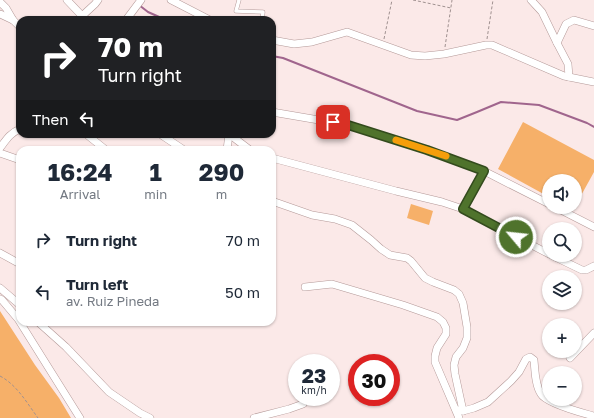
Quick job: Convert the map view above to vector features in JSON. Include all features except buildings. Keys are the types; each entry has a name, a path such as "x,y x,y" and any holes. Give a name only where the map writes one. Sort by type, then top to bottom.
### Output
{"street":[{"path":"67,0 82,16"},
{"path":"86,16 98,0"},
{"path":"129,16 141,0"},
{"path":"171,0 202,16"},
{"path":"535,1 568,64 569,77"},
{"path":"0,2 16,23"},
{"path":"0,14 13,20"},
{"path":"557,43 566,24 574,20 594,26"},
{"path":"276,41 294,44 312,42 347,32 411,55 425,56 492,45 564,76 594,82"},
{"path":"276,113 348,125 427,150 484,171 542,200"},
{"path":"1,143 16,131"},
{"path":"91,138 101,146"},
{"path":"166,138 178,146"},
{"path":"234,138 245,146"},
{"path":"0,153 16,159"},
{"path":"276,159 396,192 442,202 463,209 542,250"},
{"path":"463,209 484,171"},
{"path":"276,202 312,216 335,219 352,225 381,249 390,254 406,258 411,261 425,278 454,290 458,294 463,303 467,326 467,338 463,348 456,357 454,365 459,418"},
{"path":"569,214 594,227"},
{"path":"0,253 16,262"},
{"path":"566,262 582,270 586,270 594,266"},
{"path":"305,287 332,284 403,305 437,317 443,322 446,328 446,334 437,348 435,362 459,410"},
{"path":"0,288 16,302"},
{"path":"0,299 16,317"},
{"path":"22,326 80,418"},
{"path":"42,326 66,347 109,392 140,414 150,418"},
{"path":"582,346 594,333"},
{"path":"459,410 474,408 488,402 512,381 520,372 526,359 530,357 534,360 541,394 547,400 594,416"},
{"path":"254,418 298,406"}],"lane":[{"path":"238,0 236,11 263,12 262,16"}],"path":[{"path":"383,44 392,0"},
{"path":"413,0 451,8"},
{"path":"444,54 452,0"},
{"path":"486,45 493,0"},
{"path":"0,376 11,384 27,401 38,418"}],"shaded area":[{"path":"523,122 594,160 594,172 582,193 582,174 542,174 542,193 498,169"},
{"path":"411,204 433,211 429,225 407,218"},
{"path":"0,311 35,365 59,398 71,418 0,418"}],"waterway":[{"path":"139,5 148,12 157,16"},
{"path":"276,57 283,58 417,111 457,120 501,102 539,105 594,127"}],"slow traffic":[{"path":"396,140 446,156"}],"route":[{"path":"333,122 348,125 427,150 484,171 463,209 516,237"}]}
